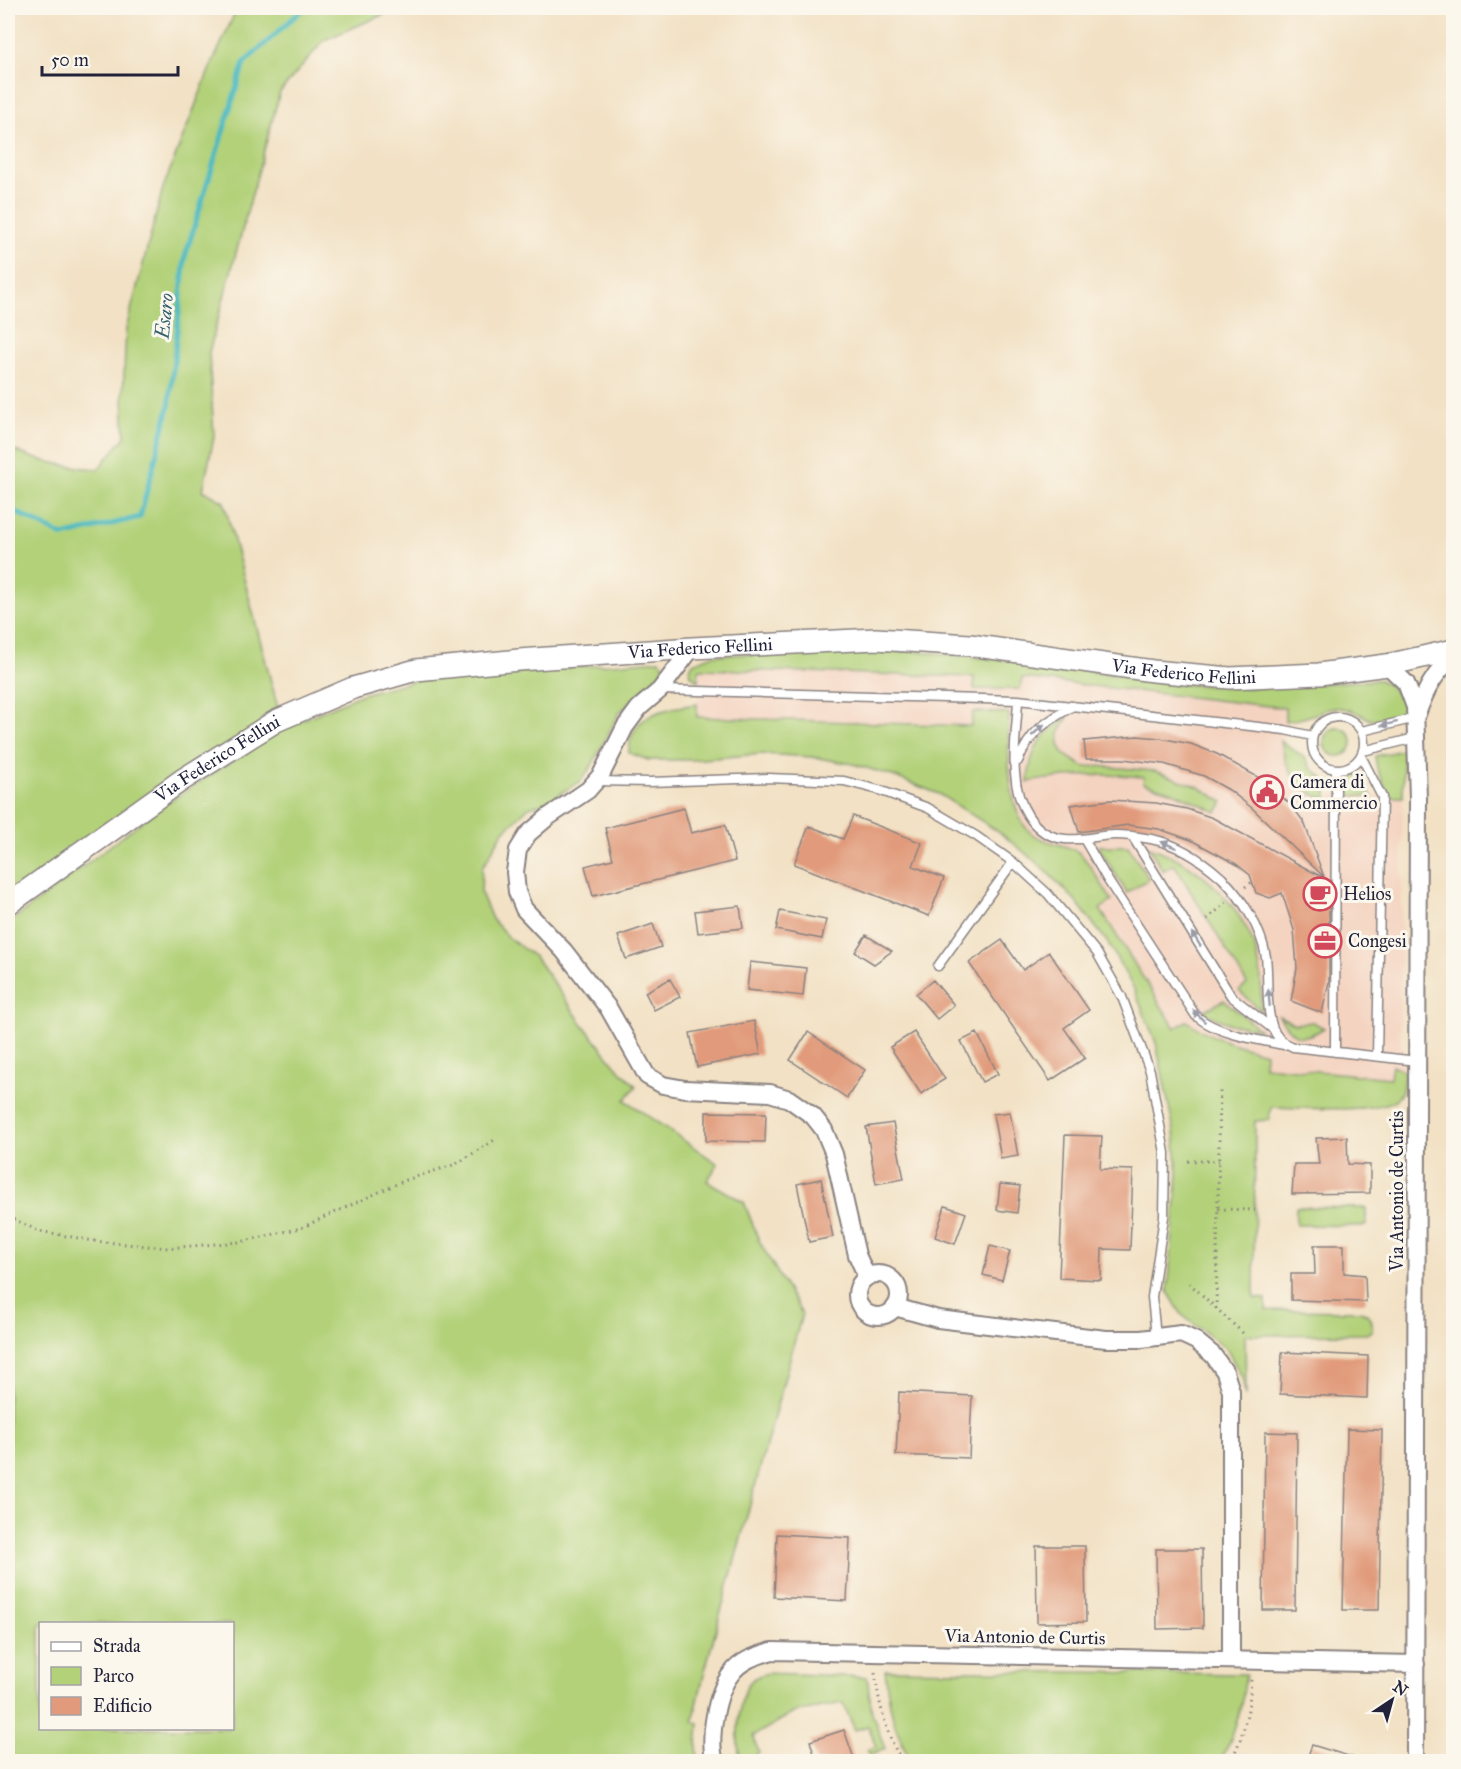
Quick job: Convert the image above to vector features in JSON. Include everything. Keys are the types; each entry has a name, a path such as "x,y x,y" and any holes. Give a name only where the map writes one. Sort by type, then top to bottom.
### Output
{"street":[{"name":"Via Federico Fellini","path":"8,904 182,780 276,722 353,688 416,670 692,648 876,639 970,645 1230,678 1318,674 1387,666 1454,650"},
{"path":"692,648 660,690 639,708 625,727 602,775 588,790 548,817 528,834 518,849 514,872 517,892 524,909 564,951 609,1009 647,1076 663,1085 684,1089 770,1093 789,1099 813,1116 824,1130 834,1154 857,1255 867,1277"},
{"path":"1416,718 1426,689 1436,674 1454,657"},
{"path":"1387,666 1406,683 1412,694 1416,718"},
{"name":"Via Antonio de Curtis","path":"1415,1758 1418,798 1416,718"},
{"path":"873,1274 886,1275 895,1283 899,1295 895,1307 891,1312 880,1316 864,1310 860,1305 859,1286 873,1274"},
{"path":"895,1307 938,1319 1106,1339 1141,1339 1181,1334 1196,1341 1213,1355 1225,1372 1230,1391 1231,1660"},
{"name":"Via Antonio de Curtis","path":"715,1761 712,1752 714,1720 730,1674 747,1659 772,1651 1416,1664"}],"lane":[{"path":"660,690 1018,700 1285,730 1312,736"},
{"path":"1018,700 1015,766 1019,794 1030,820 1039,830 1065,839 1114,835 1154,839 1171,844 1207,865 1236,894 1251,916 1266,956 1274,1030"},
{"path":"1015,766 1025,743 1032,735 1050,720 1073,706"},
{"path":"1377,1056 1382,797 1362,754 1365,742 1362,731 1351,720 1331,717 1323,721 1312,736 1313,754 1320,763 1330,769 1349,767 1362,754 1415,738"},
{"path":"1362,731 1416,718"},
{"path":"1335,1052 1336,769"},
{"path":"595,781 650,782 768,778 844,781 879,790 928,808 976,836 1013,862 1048,894 1097,953 1122,997 1150,1071 1165,1153 1164,1217 1152,1297 1156,1337"},
{"path":"1132,836 1231,996 1274,1030 1279,1039 1293,1047"},
{"path":"1084,839 1107,879 1196,1016 1206,1023 1246,1037 1293,1047 1417,1061"},
{"path":"938,966 1013,862"}],"path":[{"path":"1216,1309 1220,1091"},
{"path":"8,1217 39,1231 94,1241 168,1248 240,1242 301,1228 403,1181 456,1164 495,1139"},
{"path":"1188,1161 1219,1161"},
{"path":"1218,1209 1254,1210"},
{"path":"1189,1283 1245,1335"},
{"path":"876,1673 878,1698 885,1724 902,1761"},
{"path":"1230,1761 1245,1725 1251,1701 1251,1678"}],"shaded area":[{"path":"699,669 975,677 975,689 1021,678 1286,708 1285,730 1281,741 1327,799 1336,794 1403,797 1400,1035 1404,1071 1392,1065 1391,1079 1264,1066 1265,1053 1219,1039 1187,1021 1175,1028 1100,908 1112,902 1080,852 1040,839 1029,832 1020,818 1012,792 1008,765 1009,713 973,712 972,726 697,717"}],"green space":[{"path":"237,8 399,8 324,40 280,92 209,352 214,437 203,490 224,502 279,712 8,895 8,447 52,463 98,469 125,437 123,398 126,329 163,188 208,73"},
{"path":"914,651 1024,662 1178,684 1249,688 1380,680 1400,697 1405,705 1399,713 1381,719 1371,720 1344,708 1334,708 1285,721 1285,708 1022,678 1020,689 974,689 974,677 699,669 698,681 691,675 690,669 693,663 713,655"},
{"path":"659,660 663,663 663,671 619,713 591,767 580,782 544,803 529,807 503,832 482,868 481,893 492,919 510,939 536,958 581,1022 615,1065 636,1086 625,1100 718,1164 707,1181 744,1202 760,1243 802,1314 705,1670 693,1722 699,1724 698,1761 8,1762 8,924 162,806 286,727 362,694 418,680"},
{"path":"697,704 697,717 971,726 973,712 1009,713 1008,742 1012,794 1023,823 1036,837 1073,849 1086,860 1112,901 1100,909 1175,1028 1187,1021 1214,1036 1265,1053 1264,1066 1390,1078 1392,1065 1404,1071 1401,1092 1397,1098 1387,1103 1356,1108 1271,1107 1269,1120 1255,1121 1254,1298 1266,1299 1266,1310 1360,1311 1370,1318 1372,1330 1367,1334 1245,1335 1246,1397 1242,1377 1226,1348 1182,1315 1168,1292 1178,1174 1174,1131 1156,1043 1134,989 1108,943 1075,900 1041,866 999,832 939,794 890,775 853,764 812,757 762,754 690,760 648,760 629,753 635,729 642,721 661,711"},
{"path":"1068,717 1059,733 1059,745 1065,755 1084,767 1155,771 1199,787 1223,802 1217,812 1173,792 1143,783 1144,777 1086,775 1028,782 1031,761 1038,744 1050,730"},
{"path":"1338,728 1348,732 1352,742 1348,752 1338,756 1328,752 1324,742 1328,732"},
{"path":"1281,741 1305,758 1311,768 1322,777 1327,785 1327,799 1308,791 1294,778 1289,770"},
{"path":"1403,750 1403,797 1390,797 1377,769 1375,756"},
{"path":"1358,773 1372,797 1344,795 1345,779"},
{"path":"1098,846 1128,846 1149,879 1127,893"},
{"path":"1149,847 1169,855 1205,878 1235,910 1255,948 1261,974 1261,1011 1239,991 1247,984 1174,864 1163,871"},
{"path":"1224,1000 1259,1029 1230,1024 1202,1012"},
{"path":"1279,1016 1295,1024 1313,1022 1324,1028 1309,1036 1298,1036"},
{"path":"1296,1207 1366,1208 1366,1226 1296,1225"},
{"path":"885,1670 1246,1674 1237,1719 1226,1751 1220,1761 912,1762 900,1739 893,1717"},
{"path":"769,1673 867,1677 872,1713 885,1749 871,1755 867,1750 877,1746 868,1726 855,1730 843,1703 795,1712 753,1736 759,1752 750,1761 741,1761 738,1720 746,1688 755,1678"}],"building":[{"path":"1137,736 1191,744 1217,754 1263,780 1291,805 1304,822 1324,877 1252,808 1229,790 1204,776 1164,764 1123,759 1086,759 1084,741"},
{"path":"1110,800 1156,803 1187,809 1213,818 1324,878 1329,900 1329,982 1322,1013 1291,1001 1297,968 1294,930 1282,893 1270,898 1256,893 1250,875 1236,864 1191,840 1159,829 1128,825 1079,832 1071,805"},
{"path":"684,808 691,833 725,825 735,861 593,896 585,866 613,859 605,828"},
{"path":"853,816 922,843 913,866 944,878 929,916 794,864 809,826 843,839"},
{"path":"740,906 743,928 698,933 695,911"},
{"path":"780,911 826,920 822,939 776,930"},
{"path":"653,924 661,947 626,959 618,936"},
{"path":"866,935 892,951 874,964 855,952"},
{"path":"1002,940 1023,970 1049,952 1089,1010 1064,1028 1085,1058 1050,1081 969,963"},
{"path":"750,962 806,968 803,996 747,990"},
{"path":"670,979 680,997 654,1010 645,992"},
{"path":"933,980 954,1005 937,1019 916,994"},
{"path":"754,1021 761,1054 697,1067 690,1033"},
{"path":"808,1032 865,1070 847,1098 790,1060"},
{"path":"914,1032 945,1079 921,1094 890,1047"},
{"path":"977,1033 998,1074 982,1082 961,1041"},
{"path":"706,1112 766,1113 765,1142 706,1141"},
{"path":"1010,1112 1018,1156 1001,1159 993,1114"},
{"path":"893,1123 904,1179 876,1184 866,1127"},
{"path":"1065,1135 1102,1136 1100,1169 1133,1170 1130,1250 1102,1249 1101,1280 1059,1278"},
{"path":"1347,1137 1348,1164 1370,1165 1370,1193 1292,1194 1294,1164 1319,1164 1316,1138"},
{"path":"821,1179 833,1237 809,1242 797,1184"},
{"path":"1000,1184 1020,1186 1017,1213 997,1210"},
{"path":"945,1206 966,1213 955,1244 935,1237"},
{"path":"1314,1245 1344,1245 1344,1273 1365,1275 1366,1302 1291,1300 1291,1274 1315,1274"},
{"path":"990,1246 1010,1251 1002,1280 983,1275"},
{"path":"1282,1352 1368,1356 1367,1398 1280,1394"},
{"path":"899,1392 972,1396 969,1458 896,1455"},
{"path":"1347,1429 1382,1430 1379,1610 1343,1610"},
{"path":"1265,1432 1297,1433 1295,1610 1263,1610"},
{"path":"777,1534 850,1538 847,1601 774,1597"},
{"path":"1036,1546 1085,1546 1086,1622 1037,1623"},
{"path":"1156,1549 1202,1549 1203,1628 1157,1629"},
{"path":"844,1730 855,1761 816,1761 810,1741"},
{"path":"1312,1745 1355,1758 1354,1761 1306,1761"}],"waterway":[{"name":"Esaro","path":"8,508 63,536 140,517 169,407 185,257 244,63 304,8"}],"place":[{"name":"Camera di Commercio","path":"1267,792"},
{"name":"Helios","path":"1320,894"},
{"name":"Congesi","path":"1325,941"}]}
